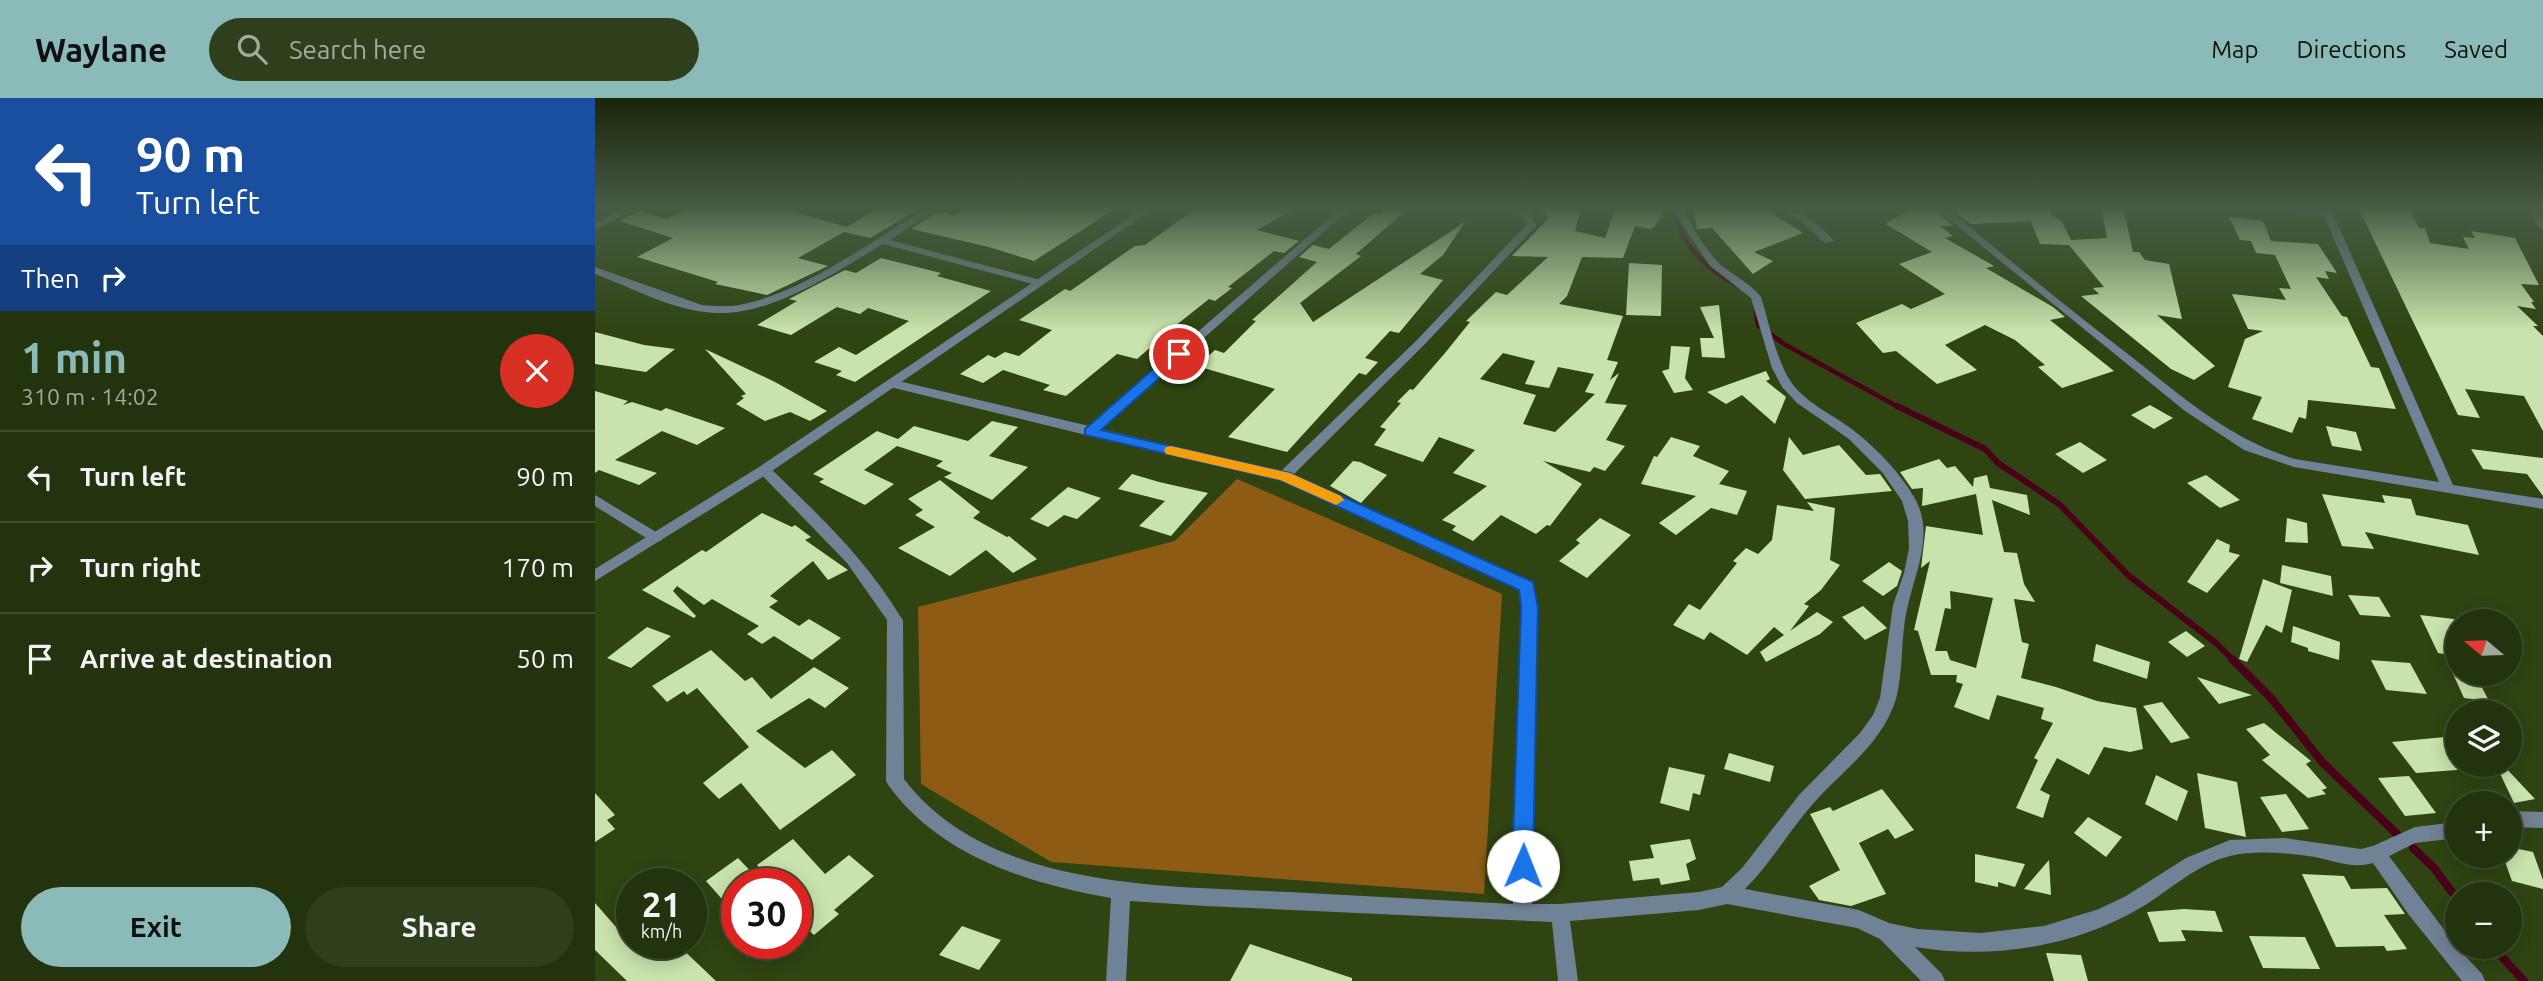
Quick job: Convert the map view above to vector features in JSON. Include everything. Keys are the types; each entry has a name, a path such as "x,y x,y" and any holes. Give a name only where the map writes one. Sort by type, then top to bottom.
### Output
{"street":[{"path":"595,270 699,307 718,311 743,309 801,287 865,248"},
{"path":"910,248 1041,283"},
{"path":"595,576 764,470 1092,248"},
{"path":"1090,432 1302,248"},
{"path":"1284,476 1420,342 1509,248"},
{"path":"1703,248 1714,264 1750,289 1756,297 1778,368 1786,384 1801,400 1853,436 1887,469 1909,500 1915,521 1916,548 1900,605 1888,698 1880,718 1865,738 1832,769 1805,800 1748,874 1727,895"},
{"path":"1987,248 2226,436 2260,453 2294,463 2543,504"},
{"path":"2342,248 2448,488"},
{"path":"890,383 1284,476 1527,587 1530,607 1522,913"},
{"path":"764,470 832,536 885,602 895,620 895,781 910,803 931,823 1001,862 1050,878 1121,893 1522,913 1560,913 1699,901 1727,895 1859,919 1888,932 1922,941 1979,944 2071,930 2132,903 2189,866 2231,848 2314,849 2344,857 2377,854 2416,835 2445,831"},
{"path":"595,500 656,538"},
{"path":"2522,819 2543,820"},
{"path":"2377,854 2416,909 2475,981"},
{"path":"1116,981 1121,893"},
{"path":"1560,913 1569,981"},
{"path":"1888,932 1935,981"}],"shaded area":[{"path":"1237,479 1502,594 1484,894 1051,862 921,784 918,607 1175,541"}],"building":[{"path":"654,248 815,248 798,258 828,266 767,295 715,284 718,282 637,257"},
{"path":"993,248 1054,248 1034,261"},
{"path":"1132,248 1290,248 1284,253 1274,251 1228,287 1232,288 1215,301 1209,299 1137,359 1117,354 1066,396 1043,390 1050,385 1003,370 983,383 960,374 988,355 995,358 1005,352 1019,356 1052,330 1019,320 1065,289 1070,291"},
{"path":"1309,248 1363,248 1356,254 1361,256 1300,303 1313,322 1425,248 1448,248 1420,274 1443,280 1399,333 1390,331 1365,358 1378,362 1366,375 1359,373 1287,452 1228,437 1275,389 1197,366 1215,350 1224,353 1256,321 1252,320 1317,262 1299,257"},
{"path":"1520,248 1627,248 1623,258 1582,257 1567,296 1559,304 1623,316 1607,360 1618,362 1610,380 1619,373 1605,403 1627,405 1606,440 1625,446 1605,471 1594,467 1590,472 1543,461 1582,484 1550,526 1547,525 1536,534 1501,515 1473,541 1452,530 1456,526 1442,520 1487,486 1453,473 1475,450 1439,437 1423,462 1374,445 1386,429 1380,427 1401,403 1397,402 1410,389 1413,390 1445,353 1470,322 1466,321 1496,292 1507,295 1548,257 1512,256","holes":["1503,353 1535,361 1525,384 1549,388 1558,367 1594,374 1585,392 1595,394 1555,432 1523,424 1536,395 1480,379"]},
{"path":"1730,248 1764,248 1754,252 1773,261 1753,274"},
{"path":"1926,248 1963,248 1994,266 1986,268 2053,307 2065,317 2050,320 2114,371 2062,388 2038,367 2045,365 2015,340 1985,325 1945,345 1977,370 1937,384 1896,351 1883,353 1856,323 1902,304 1911,309 1945,294 1899,264 1932,252"},
{"path":"2072,248 2132,248 2133,252 2139,252 2145,260 2169,264 2182,319 2157,315 2215,366 2194,380 2171,369 2081,296 2099,294 2093,288 2104,287"},
{"path":"2254,248 2321,248 2337,273 2325,271 2329,279 2316,277 2342,316 2347,317 2371,367 2379,368 2396,409 2308,400 2306,419 2299,417 2292,433 2252,419 2262,397 2228,387 2245,339 2263,331 2248,329 2232,294 2286,300 2279,288 2291,289 2275,255 2256,253"},
{"path":"2378,248 2520,248 2539,285 2521,284 2536,309 2517,306 2538,326 2533,326 2543,336 2543,431 2524,396 2465,389 2480,418 2458,415"},
{"path":"881,258 941,273 937,276 991,291 855,382 836,375 842,371 814,362 839,347 856,355 909,321 868,308 860,314 837,307 791,335 757,325 797,301 789,299 845,270 856,273"},
{"path":"1629,263 1662,265 1661,316 1626,315"},
{"path":"1719,305 1725,358 1702,357 1700,338 1714,338 1700,307"},
{"path":"595,332 644,345 675,349 646,372 595,364"},
{"path":"1671,346 1690,347 1685,378 1693,390 1674,393 1662,371 1669,369"},
{"path":"705,349 775,382 827,411 810,421 790,412 765,421 736,404 744,398 741,396 746,394"},
{"path":"1766,371 1770,379 1766,381 1786,397 1775,424 1742,395 1726,404 1707,392"},
{"path":"595,391 628,401 623,405 632,402 661,411 666,408 725,428 697,445 662,431 615,460 657,473 639,485 599,470 595,473"},
{"path":"2150,405 2173,418 2154,429 2131,415"},
{"path":"992,421 1018,427 989,456 1028,467 992,500 944,477 952,473 936,466 943,461 897,446 864,470 894,484 865,505 819,482 824,479 813,474 877,431 898,439 914,426 968,441"},
{"path":"2326,426 2356,432 2362,451 2332,446"},
{"path":"1671,437 1700,446 1693,456 1729,471 1719,484 1747,491 1737,515 1711,508 1676,535 1659,523 1696,496 1641,484 1654,456 1657,457"},
{"path":"1789,437 1803,455 1839,445 1866,475 1880,474 1892,491 1805,499 1783,470"},
{"path":"2080,442 2107,460 2083,473 2055,454"},
{"path":"2471,449 2543,458 2543,496 2527,474 2483,469"},
{"path":"1939,459 1947,468 1955,466 1973,487 1974,478 1987,475 1990,488 2027,495 2030,515 1992,500 2004,552 2017,553 2024,584 2035,602 2014,599 2022,642 2029,644 2021,678 2097,701 2136,708 2143,749 2130,752 2104,747 2089,775 2057,758 2040,790 2050,795 2043,818 2016,808 2038,760 2034,758 2053,723 2041,719 2044,708 1997,695 1989,720 1954,707 1963,684 1956,682 1957,675 1931,675 1918,631 1914,630 1930,561 1921,568 1926,526 1983,535 1976,494 1922,506 1923,488 1912,489 1900,472","holes":["1950,591 1993,598 1976,668 1950,660 1947,651 1935,651 1945,608 1951,609"]},
{"path":"1353,461 1387,475 1361,503 1330,486"},
{"path":"1132,474 1208,493 1171,536 1139,526 1165,501 1118,489"},
{"path":"2206,475 2240,500 2220,508 2187,483"},
{"path":"940,480 980,512 973,518 1009,536 1037,559 1013,573 986,550 950,576 898,548 935,527 915,515 923,510 908,499"},
{"path":"1068,487 1101,498 1077,519 1064,515 1048,527 1030,519"},
{"path":"2322,494 2385,503 2382,495 2411,499 2416,515 2468,525 2479,555 2365,532 2374,549 2342,546"},
{"path":"1807,502 1835,508 1830,560 1840,565 1821,590 1804,604 1809,606 1790,631 1817,612 1833,622 1820,634 1766,662 1760,652 1784,635 1774,627 1747,655 1710,632 1704,640 1673,625 1689,604 1700,610 1737,563 1733,561 1746,548 1758,554 1772,540 1777,505 1814,511"},
{"path":"762,513 792,527 795,525 811,537 805,540 848,570 828,580 813,561 770,596 778,601 769,607 799,626 809,619 841,638 812,660 774,636 762,644 747,634 759,626 712,599 704,605 677,586 673,591 696,616 694,618 642,590 702,550 706,552"},
{"path":"1600,518 1631,535 1587,578 1559,561 1580,543 1576,540"},
{"path":"2287,518 2307,523 2308,543 2285,542"},
{"path":"2217,539 2230,545 2229,552 2240,555 2207,593 2187,582"},
{"path":"1889,562 1902,571 1897,586 1883,596 1862,581"},
{"path":"2282,565 2331,576 2333,596 2280,583"},
{"path":"2263,579 2292,590 2282,633 2266,625 2247,662 2239,659"},
{"path":"2348,595 2379,597 2391,617 2360,615"},
{"path":"1863,606 1887,628 1865,640 1842,617"},
{"path":"2420,615 2445,618 2445,656 2438,653"},
{"path":"2293,626 2340,642 2339,660 2308,651 2308,648 2291,642"},
{"path":"647,627 671,636 631,668 607,658"},
{"path":"2186,631 2205,646 2187,657 2168,642"},
{"path":"2096,644 2150,662 2147,679 2093,661"},
{"path":"711,650 745,681 752,677 771,699 814,667 849,688 825,708 809,698 756,731 805,768 832,750 856,775 780,830 741,783 719,799 703,783 749,747 697,688 687,695 684,691 667,702 652,686"},
{"path":"2371,660 2410,663 2427,694 2386,690"},
{"path":"2197,677 2252,695 2219,704"},
{"path":"2459,686 2481,686 2488,700 2481,700 2464,698"},
{"path":"2162,702 2190,738 2171,743 2143,706"},
{"path":"2264,723 2311,761 2306,764 2327,788 2322,790 2326,794 2308,798 2262,760 2270,755 2246,729"},
{"path":"2445,737 2445,771 2416,773 2392,742"},
{"path":"1729,753 1774,766 1770,782 1724,769"},
{"path":"1669,767 1705,775 1700,795 1693,793 1689,811 1660,803"},
{"path":"2197,773 2237,782 2246,837 2205,828"},
{"path":"2156,775 2188,791 2177,821 2145,804"},
{"path":"2409,776 2436,813 2405,816 2378,778"},
{"path":"2502,777 2514,777 2535,799 2522,801 2522,791 2508,791"},
{"path":"1882,789 1914,830 1895,839 1888,829 1859,843 1886,894 1851,906 1819,900 1809,886 1840,870 1810,814 1830,807 1833,811"},
{"path":"595,793 615,815 607,820 615,829 595,842"},
{"path":"2286,794 2309,829 2282,832 2260,797"},
{"path":"2088,817 2122,837 2106,857 2074,833"},
{"path":"793,839 825,874 849,855 874,876 834,910 839,914 814,935 812,868 760,868 757,865"},
{"path":"1690,839 1696,859 1686,864 1690,880 1661,885 1659,878 1633,881 1629,861 1654,858 1650,845"},
{"path":"2522,850 2533,852 2543,880 2543,889 2512,881 2507,868 2522,868"},
{"path":"1975,854 2025,864 2015,887 1998,882 1998,887 1975,882"},
{"path":"738,858 748,868 724,868"},
{"path":"2049,860 2051,895 2024,889"},
{"path":"721,870 721,898 707,882"},
{"path":"2302,874 2344,876 2351,889 2387,888 2405,914 2384,915 2407,949 2387,951 2384,946 2336,947"},
{"path":"595,903 616,927 616,959 693,959 716,981 627,981 595,950"},
{"path":"2184,909 2215,911 2223,932 2181,930 2186,941 2159,942 2147,912"},
{"path":"962,926 1001,940 979,970 939,955"},
{"path":"2249,936 2305,937 2320,969 2263,968"},
{"path":"1250,944 1352,978 1352,981 1230,981"},
{"path":"2046,953 2081,955 2088,981 2054,981"}],"waterway":[{"path":"1691,248 1706,264 1739,286"},
{"path":"1756,312 1758,325 1784,344 1900,408"},
{"path":"1897,406 1985,449 1998,463 2059,504 2129,576 2216,643 2270,697 2323,763 2397,834"},
{"path":"2413,848 2445,883"},
{"path":"2504,959 2524,981"}],"slow traffic":[{"path":"1171,450 1284,476 1336,500"}],"route":[{"path":"1179,354 1090,432 1284,476 1527,587 1530,607 1523,866"}]}
